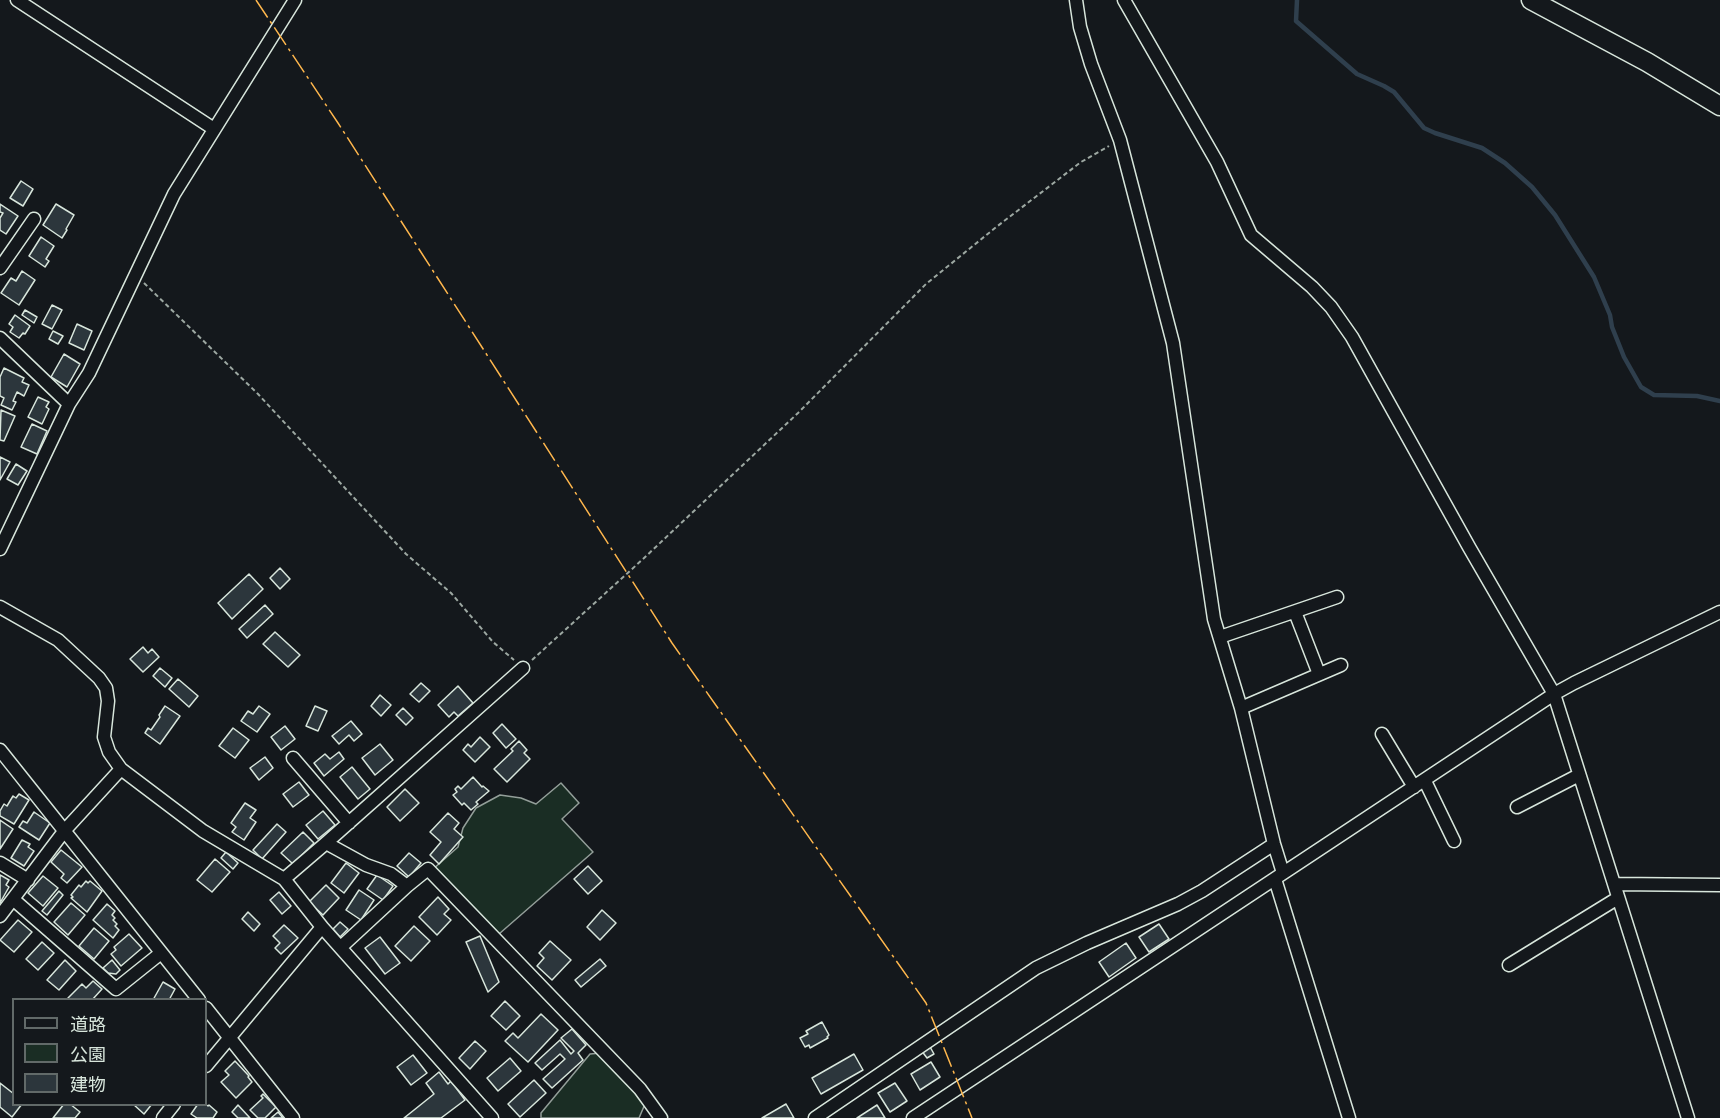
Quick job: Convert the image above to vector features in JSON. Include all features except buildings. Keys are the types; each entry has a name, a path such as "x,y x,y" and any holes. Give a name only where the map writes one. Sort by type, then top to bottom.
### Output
{"street":[{"path":"17,0 214,129"},
{"path":"1,544 69,404 89,373 174,194 295,0"},
{"path":"1076,0 1080,27 1091,64 1120,140 1173,344 1215,619 1274,844 1279,876 1349,1118"},
{"path":"1124,0 1217,162 1251,235 1312,287 1331,307 1352,337 1554,694 1688,1118"},
{"path":"1531,0 1647,62 1720,106"},
{"path":"0,268 34,219"},
{"path":"0,338 69,404"},
{"path":"1220,637 1337,597"},
{"path":"0,607 58,640 99,678 106,688 108,701 104,737 109,752 121,769 203,831 284,879 322,927 492,1118"},
{"path":"1296,612 1319,674"},
{"path":"913,1118 1554,694 1718,617"},
{"path":"1240,708 1341,665"},
{"path":"284,879 523,668"},
{"path":"1382,734 1419,784 1454,841"},
{"path":"0,750 198,998"},
{"path":"293,758 349,823"},
{"path":"0,916 65,830 121,769"},
{"path":"1517,807 1579,775"},
{"path":"326,843 366,865 391,874 407,886"},
{"path":"815,1118 1036,968 1087,943 1178,904 1274,844"},
{"path":"0,863 28,880"},
{"path":"340,947 428,869 640,1089 661,1118"},
{"path":"1614,884 1720,885"},
{"path":"1509,965 1618,898"},
{"path":"14,900 116,989 161,953"},
{"path":"207,1065 322,927"},
{"path":"207,1009 293,1118"},
{"path":"163,1118 172,1106"}],"path":[{"path":"136,275 258,394 406,554 450,592 493,642 523,668 798,413 926,284 1081,162 1120,140"}],"green space":[{"path":"561,783 579,803 562,819 593,852 499,934 432,870 458,847 463,828 476,808 500,795 521,798 536,804"},
{"path":"601,1053 624,1076 645,1104 639,1118 541,1118 541,1113 590,1054"}],"waterway":[{"path":"1297,0 1296,21 1357,74 1394,92 1424,128 1482,148 1505,163 1532,187 1555,215 1594,277 1624,357 1641,387 1654,395 1697,396 1720,401"}],"power":[{"path":"256,0 338,123 672,643 926,1003 972,1118"}]}
